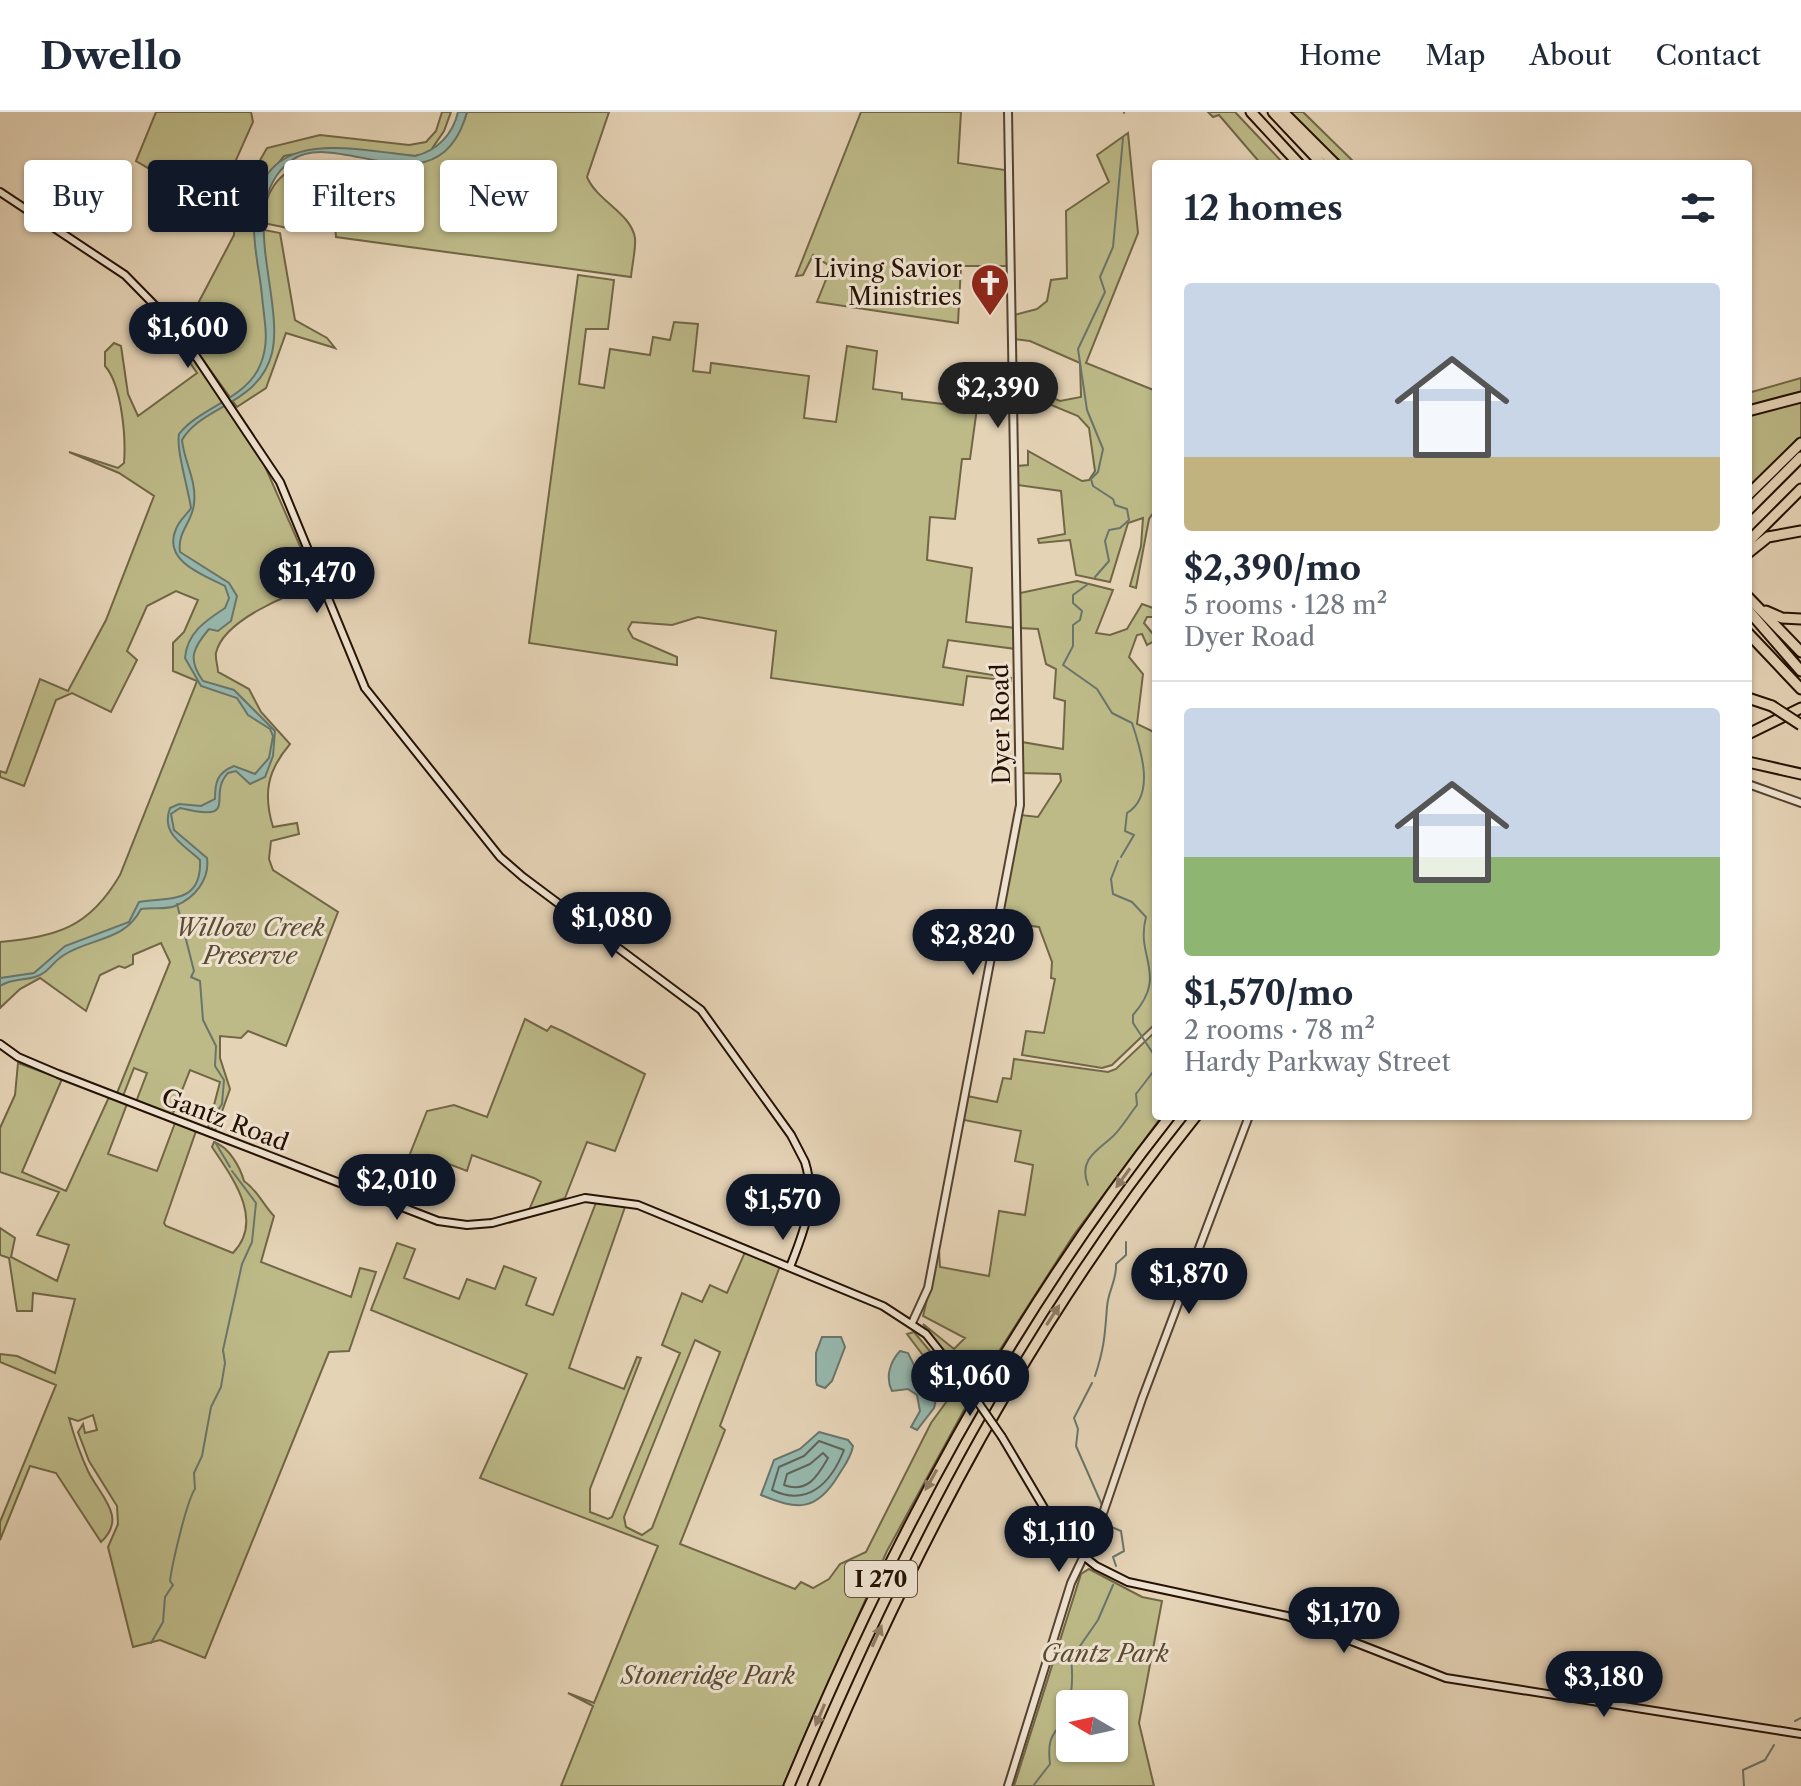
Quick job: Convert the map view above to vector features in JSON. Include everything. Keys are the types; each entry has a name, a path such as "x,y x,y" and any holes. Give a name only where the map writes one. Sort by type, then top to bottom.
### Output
{"highway":[{"path":"1251,112 1295,160"},
{"path":"1273,112 1318,160"},
{"path":"1283,112 1331,160"},
{"path":"1752,410 1801,397"},
{"path":"1752,491 1801,443"},
{"path":"1752,506 1801,457"},
{"path":"1752,538 1801,489"},
{"path":"1752,550 1775,534 1801,531"},
{"path":"1752,599 1775,616 1801,619"},
{"path":"1752,600 1801,652"},
{"path":"1752,614 1801,663"},
{"path":"1752,615 1801,671"},
{"path":"1752,637 1799,689"},
{"path":"1752,645 1799,689"},
{"path":"1752,699 1772,706 1801,723"},
{"path":"1752,733 1774,725 1801,708"},
{"path":"1752,763 1801,774"},
{"name":"I 270","path":"789,1786 911,1516 968,1411 1069,1252 1167,1120"},
{"name":"I 270","path":"813,1786 903,1580 984,1428 1086,1264 1193,1120"}],"main road":[{"name":"Dyer Road","path":"912,1323 928,1288 1020,805 1008,112"},
{"path":"0,192 96,254 143,291 177,328 280,482 360,679 386,717 505,862 701,1010 791,1135 805,1162 811,1195 807,1222 790,1267"},
{"path":"1752,785 1801,803"},
{"name":"Gantz Road","path":"0,1044 41,1068 438,1221 486,1224 569,1200 611,1199 649,1209 869,1299 926,1334 1002,1437 1053,1523 1083,1557 1128,1582 1287,1616 1446,1678 1801,1734"},
{"path":"1008,1786 1065,1603 1104,1511 1142,1399 1247,1120"}],"green space":[{"path":"156,112 251,112 253,122 236,160 148,160 148,168 136,161"},
{"path":"442,112 451,112 444,131 429,153 415,156 329,148 284,156 268,176 268,160 260,160 267,148 320,135 409,145 426,142 436,131"},
{"path":"467,112 609,112 587,177 632,229 635,242 631,277 336,237 336,232 424,232 424,160 464,121"},
{"path":"861,112 961,112 958,163 1005,170 1007,266 961,266 958,323 817,302 831,267 813,255 803,275 796,276"},
{"path":"1208,112 1235,112 1280,160 1258,160 1219,115 1213,117"},
{"path":"1290,112 1303,112 1352,160 1339,160"},
{"path":"1128,133 1138,233 1086,363 1152,389 1152,515 1136,588 1130,586 1141,546 1143,518 1128,523 1110,582 1076,575 1070,540 1039,543 1038,539 1065,534 1061,491 1017,485 1017,466 1028,465 1028,451 1082,481 1089,480 1095,471 1089,428 1078,416 1015,390 1015,382 1060,401 1081,397 1080,363 1030,341 1014,339 1014,315 1037,309 1047,301 1051,280 1067,278 1066,211 1109,182 1097,155"},
{"path":"284,175 284,227 268,224 268,196"},
{"path":"234,232 280,233 295,320 327,338 335,348 286,333 266,388 237,407 183,332"},
{"path":"578,275 614,280 608,329 586,329 579,384 604,388 610,349 650,355 653,337 670,340 674,322 698,324 693,371 710,373 711,363 809,376 804,418 836,422 847,346 877,351 873,389 902,393 902,399 977,408 970,459 962,459 955,519 930,517 927,560 972,568 966,622 1015,628 1016,649 948,640 943,667 1011,678 1011,681 967,676 963,705 771,678 776,631 698,617 672,625 632,622 628,629 633,638 677,657 677,665 529,643"},
{"name":"Willow Creek Preserve","path":"179,337 264,464 317,585 244,619 221,641 216,657 218,672 249,689 261,712 290,744 272,773 268,804 273,827 297,823 299,834 271,841 269,859 273,870 338,912 286,1046 248,1031 241,1038 220,1036 220,1058 230,1089 215,1131 208,1128 220,1082 190,1070 172,1116 136,1102 147,1073 134,1068 123,1096 117,1093 170,962 161,943 133,955 133,964 125,968 119,966 100,975 86,1011 40,978 20,989 0,1008 0,942 39,936 70,926 96,907 120,875 197,681 173,671 173,643 184,632 198,600 176,591 147,606 127,651 137,660 111,712 72,693 56,700 24,786 0,777 0,771 6,773 40,679 68,691 106,620 154,496 119,473 69,452 118,468 124,463 122,412 111,375 105,366 105,352 114,343 121,346 128,394 138,416 197,373 175,341"},
{"path":"1801,378 1801,393 1752,407 1752,392"},
{"path":"1801,401 1801,437 1752,487 1752,414"},
{"path":"1077,581 1113,590 1096,633 1110,635 1127,629 1142,604 1152,608 1152,617 1147,617 1144,623 1152,633 1152,642 1147,645 1142,634 1137,635 1129,657 1143,674 1137,724 1152,731 1152,1027 1112,1065 1102,1068 1022,1055 1026,1031 1044,1033 1055,979 1051,978 1052,962 1039,927 1001,922 1021,815 1038,817 1061,781 1060,774 1022,773 1022,742 1063,749 1065,701 1054,698 1056,669 1046,664 1038,629 1019,628 1020,593"},
{"path":"525,1019 547,1031 551,1026 562,1031 645,1074 615,1151 587,1142 565,1198 529,1210 541,1182 534,1178 472,1155 467,1171 433,1158 429,1166 408,1159 427,1111 454,1105 487,1117"},
{"path":"1152,1035 1152,1120 1159,1120 1073,1236 974,1390 923,1324 954,1349 965,1338 923,1316 939,1250 940,1267 989,1276 999,1211 1025,1215 1033,1165 1015,1161 1021,1131 964,1120 967,1096 997,1102 1003,1078 1011,1079 1014,1059 1108,1072 1116,1069"},
{"path":"18,1063 62,1079 22,1172 66,1191 109,1097 127,1104 108,1154 157,1171 175,1123 196,1131 164,1223 166,1226 233,1253 242,1240 246,1213 242,1199 212,1147 214,1142 229,1153 244,1181 274,1216 261,1262 351,1297 360,1268 376,1272 349,1351 329,1352 205,1658 160,1640 133,1647 108,1547 118,1524 117,1506 89,1461 78,1432 83,1424 85,1433 97,1430 93,1415 78,1421 69,1418 88,1471 109,1506 112,1524 109,1533 101,1542 56,1473 30,1466 0,1540 0,1522 56,1385 0,1362 0,1354 17,1356 55,1373 75,1299 33,1293 32,1311 17,1311 9,1258 0,1255 0,1228 15,1238 11,1257 57,1281 69,1245 37,1235 59,1192 0,1172 0,1128 15,1095"},
{"name":"Stoneridge Park","path":"597,1200 625,1207 569,1368 624,1389 637,1357 641,1358 590,1489 590,1512 608,1519 612,1517 680,1353 662,1345 682,1293 702,1302 710,1285 727,1293 745,1252 780,1266 720,1426 725,1430 680,1544 795,1589 801,1582 813,1588 829,1579 840,1564 866,1552 931,1423 952,1394 907,1334 914,1332 970,1399 887,1551 783,1786 561,1786 593,1706 568,1693 594,1703 658,1546 480,1478 527,1374 371,1310 397,1243 415,1249 404,1278 459,1299 467,1279 495,1289 504,1266 536,1278 526,1305 553,1315","holes":["695,1340 720,1352 652,1528 642,1535 626,1527 624,1517"]},
{"name":"Gantz Park","path":"1089,1569 1142,1597 1162,1601 1139,1723 1154,1786 1014,1786 1081,1574"}],"water":[{"path":"458,112 467,112 453,142 434,158 424,161 375,160 335,153 312,153 284,160 284,168 275,178 268,195 268,175 288,156 336,148 415,156 443,140"},
{"path":"254,232 264,232 274,331 272,353 255,384 202,419 182,440 194,495 193,511 181,539 180,552 229,583 237,596 231,621 218,631 209,629 199,642 194,654 198,673 203,681 234,690 275,731 273,756 265,777 250,784 236,771 228,773 222,782 217,810 199,812 180,808 171,814 174,830 207,858 206,873 200,887 189,898 171,907 141,909 126,928 117,933 64,955 40,975 0,986 0,978 34,973 65,946 129,922 139,902 172,898 189,892 199,875 200,860 171,832 168,825 170,808 179,804 201,806 215,799 217,783 224,772 234,766 255,774 269,758 273,736 270,729 248,715 237,698 201,686 185,658 194,634 225,608 229,598 225,586 196,572 180,558 173,540 178,526 191,508 179,434 188,424 246,385 255,375 264,355 266,330"},
{"path":"822,1337 841,1337 845,1347 832,1381 825,1388 817,1385 816,1381 816,1353"},
{"path":"900,1351 908,1353 921,1379 937,1395 934,1408 917,1430 911,1427 920,1411 917,1395 908,1389 892,1391 890,1386 890,1370"},
{"path":"819,1432 848,1440 853,1446 847,1462 830,1488 805,1505 785,1503 761,1495 774,1460 800,1449"}],"waterway":[{"path":"1095,577 1109,561 1105,541 1109,530 1120,528 1129,520 1127,509 1115,505 1113,499 1093,486 1091,479 1098,472 1103,449 1087,410 1078,349 1105,292 1100,277 1113,247 1123,138"},
{"path":"1088,584 1073,595 1073,603 1082,611 1080,620 1073,625 1073,646 1063,665 1097,689 1112,713 1132,723 1136,734 1144,784 1136,805 1127,813 1125,831 1134,835 1121,857"},
{"path":"1118,861 1111,879 1113,894 1132,902 1146,917 1144,944 1149,966 1149,988 1133,1015 1133,1023 1152,1052"},
{"path":"177,904 194,971 191,977 200,981 203,1020 216,1046 215,1066 224,1080 222,1104 212,1119 212,1130"},
{"path":"1088,1185 1085,1170 1089,1159 1124,1123 1137,1105 1136,1094 1152,1073"},
{"path":"215,1142 230,1167"},
{"path":"151,1643 163,1622 165,1597 173,1585 170,1581 177,1547 195,1489 194,1473 202,1456 211,1407 221,1387 225,1363 223,1350 242,1264 252,1242 256,1203 232,1171"},
{"path":"1095,1376 1116,1264 1126,1255 1126,1242"},
{"path":"1092,1383 1074,1418 1078,1429 1076,1446 1102,1505"},
{"path":"1106,1515 1109,1526 1121,1531 1124,1551 1113,1557 1116,1566"},
{"path":"1033,1786 1050,1764 1051,1739 1067,1710 1072,1685 1071,1659 1098,1620 1113,1585"},
{"path":"1795,1721 1801,1718"},
{"path":"1744,1786 1743,1770 1765,1760 1774,1745"}],"place":[{"name":"Living Savior Ministries","path":"990,317"}]}
